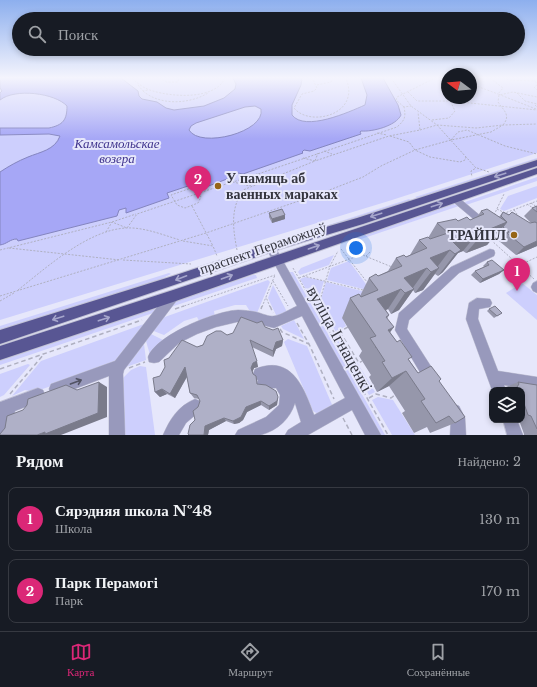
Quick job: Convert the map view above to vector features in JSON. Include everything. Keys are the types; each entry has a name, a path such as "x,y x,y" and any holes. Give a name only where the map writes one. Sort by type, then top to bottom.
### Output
{"main road":[{"name":"праспект Пераможцаў","path":"0,353 174,296 274,254 537,163"},
{"name":"праспект Пераможцаў","path":"0,337 174,281 274,254 455,199 537,171"}],"street":[{"path":"455,199 491,232"},
{"path":"437,386 401,330 403,317 455,270 490,253"},
{"name":"вуліца Ігнаценкі","path":"274,254 304,311 361,400 373,435"},
{"path":"2,435 6,403 117,370 174,296"},
{"path":"486,303 477,303 473,307 472,313 475,328 496,384 536,383 537,386"},
{"path":"152,359 174,339 194,328 237,316 258,318 274,322 304,311"},
{"path":"117,370 117,435"},
{"path":"243,435 276,419 284,413 289,403 286,391 280,382 262,379 276,371 283,373 295,386 310,426"},
{"path":"446,399 458,418 458,435"},
{"path":"293,435 361,400"},
{"path":"172,435 178,419 186,411 195,406"},
{"path":"511,423 515,435"}],"path":[{"path":"155,98 167,101 195,98"},
{"path":"299,98 294,108 296,113 300,116 323,117 343,107 347,98"},
{"path":"0,250 112,222 323,150 397,127 404,121 406,115 404,107 397,98"},
{"path":"405,98 418,112 437,125 476,168 489,172"},
{"path":"414,98 416,101 441,101"},
{"path":"0,296 122,260 232,224 363,177 381,166 415,150 451,140 491,132 503,125 507,120 507,116 499,105 497,98"},
{"path":"510,98 537,109"},
{"path":"521,98 525,101 537,104"},
{"path":"477,103 537,109"},
{"path":"431,121 449,118 455,111 452,104"},
{"path":"534,104 537,109"},
{"path":"404,107 411,106"},
{"path":"418,112 420,130"},
{"path":"236,250 232,224 238,196 243,190 250,186 315,160 389,136 437,125 476,128 503,125 537,124"},
{"path":"451,140 461,131 468,130 515,149 537,154"},
{"path":"375,133 409,142 415,150 430,157 460,162 465,160 466,157"},
{"path":"323,150 332,155"},
{"path":"315,160 318,152"},
{"path":"301,158 315,160"},
{"path":"472,177 471,171 476,168"},
{"path":"250,186 255,174"},
{"path":"255,174 273,177"},
{"path":"232,182 250,186"},
{"path":"194,187 201,197 198,203 185,208 176,206 174,201 171,195 194,187"},
{"path":"504,194 497,209 491,232 520,265 537,281"},
{"path":"497,209 505,213 537,201"},
{"path":"531,203 537,207"},
{"path":"527,204 537,211"},
{"path":"192,206 217,256"},
{"path":"514,210 517,214 517,218"},
{"path":"0,302 80,245 105,232 127,228 137,214"},
{"path":"112,222 127,228 181,241 213,246"},
{"path":"105,232 112,222"},
{"path":"357,243 364,252 363,254"},
{"path":"348,246 365,256 393,267"},
{"path":"9,248 68,253 122,260 191,264"},
{"path":"341,249 367,282"},
{"path":"304,311 325,281 330,266 338,251"},
{"path":"365,256 370,252"},
{"path":"298,278 363,254"},
{"path":"520,265 537,257"},
{"path":"293,268 298,278 309,344 352,435"},
{"path":"0,369 275,275"},
{"path":"303,276 369,292"},
{"path":"273,281 304,311 327,328 361,400 388,435"},
{"path":"258,318 266,297"},
{"path":"327,328 331,326 336,334 348,327"},
{"path":"276,330 282,332"},
{"path":"340,332 359,363 362,361"},
{"path":"6,403 45,353"},
{"path":"117,370 152,359"},
{"path":"361,400 376,394 391,398 395,394"}],"shaded area":[{"path":"0,98 441,98 441,104 477,104 477,98 537,98 537,153 392,200 0,320"},
{"path":"537,158 537,160 418,199 415,197"},
{"path":"537,177 537,181 466,205 464,203 465,202"},
{"path":"537,186 537,198 504,211 500,209 508,196"},
{"path":"409,199 412,201 283,241 282,240"},
{"path":"453,204 459,206 358,240 357,238"},
{"path":"334,255 329,265 300,275 298,272 301,268"},
{"path":"349,261 371,291 327,280 331,268"},
{"path":"289,272 293,272 385,435 378,435"},
{"path":"169,273 171,274 161,279 0,330 0,326"},
{"path":"256,275 257,278 168,308 172,302"},
{"path":"305,277 324,281 316,307 300,279"},
{"path":"268,280 270,282 257,313 251,313 246,305 235,305 214,311 215,318 199,321 197,317 184,321 164,335 151,330 162,318"},
{"path":"326,282 370,293 352,313 342,317 346,326 336,332 332,325 326,324 318,309"},
{"path":"522,283 537,295 537,320 506,293"},
{"path":"273,285 287,312 277,317 268,298"},
{"path":"160,307 156,312 0,365 0,361"},
{"path":"294,320 304,339 283,329 281,326"},
{"path":"144,324 116,362 111,365 34,392 25,390 12,396 41,361"},
{"path":"151,334 165,341 150,355 146,341"},
{"path":"340,334 375,392 369,395 334,337"},
{"path":"288,339 307,346 333,407 318,414 313,411 284,342"},
{"path":"144,344 146,360 126,367"},
{"path":"28,364 30,365 4,395 0,397 0,374"},
{"path":"140,366 146,367 155,435 124,435 122,379 131,370"},
{"path":"378,397 393,400 415,435 392,435 372,400"}],"water":[{"name":"Камсамольскае возера","path":"55,98 141,98 157,102 166,108 174,110 204,106 223,98 295,98 292,105 292,115 298,120 307,122 327,119 349,112 365,105 366,98 394,98 401,115 394,122 383,128 361,131 361,134 310,151 304,150 302,152 303,153 243,174 238,173 235,176 198,190 194,184 167,193 169,198 126,213 126,208 119,210 117,216 18,241 15,239 0,245 0,172 21,160 51,147 58,141 60,136 49,134 0,135 0,128 54,127 63,121 66,115 67,106","holes":["255,106 261,109 260,117 253,125 243,131 218,138 206,138 195,135 189,130 191,126 196,123 245,107"]}],"building":[{"path":"537,206 537,212 532,208"},
{"path":"282,209 285,215 272,219 269,213"},
{"path":"487,209 507,222 485,231 482,228 451,240 461,250 455,254 450,250 430,258 439,268 431,272 427,268 404,278 414,289 405,293 401,289 377,299 389,315 386,317 394,327 388,330 397,342 400,340 412,357 408,359 418,373 431,366 441,379 439,381 465,417 455,423 449,416 436,423 421,401 425,399 406,371 392,378 382,362 385,361 370,338 376,336 350,298 359,294 361,297 378,290 369,278 376,274 378,276 402,266 396,258 404,255 406,257 427,248 419,240 428,237 430,239 448,233 437,223 456,219 458,221 467,217 470,220 484,214 481,211"},
{"path":"503,212 509,215 512,212 530,223 537,223 537,241 524,247 507,233 509,232 503,227 507,222 501,216"},
{"path":"492,260 504,270 483,279 475,271 489,265 487,262"},
{"path":"495,306 502,313 497,316 489,309"},
{"path":"241,317 257,323 262,321 265,327 273,330 278,328 283,340 276,342 273,351 250,340 257,361 253,363 251,368 253,374 256,376 257,384 266,385 276,391 278,397 277,401 269,406 261,401 246,407 241,417 233,421 224,418 205,426 204,435 189,435 190,425 195,420 193,411 198,407 200,401 197,395 190,393 185,367 170,394 162,389 155,392 153,378 160,376 165,367 164,360 169,358 182,340 197,347 203,345 207,336 216,331 221,331 227,335 233,333"},
{"path":"99,382 98,413 45,434 45,432 37,435 0,435 5,428 7,416 23,410 27,405 28,399 66,385 77,390"},
{"path":"518,382 537,385 537,429 531,416 528,415 525,406 525,387 517,387 519,384"}],"place":[{"name":"У памяць аб ваенных мараках","path":"218,186"},
{"name":"Парк Перамогі","path":"198,199"},
{"name":"ТРАЙПЛ","path":"514,235"},
{"name":"Сярэдняя школа №48","path":"517,291"}]}
